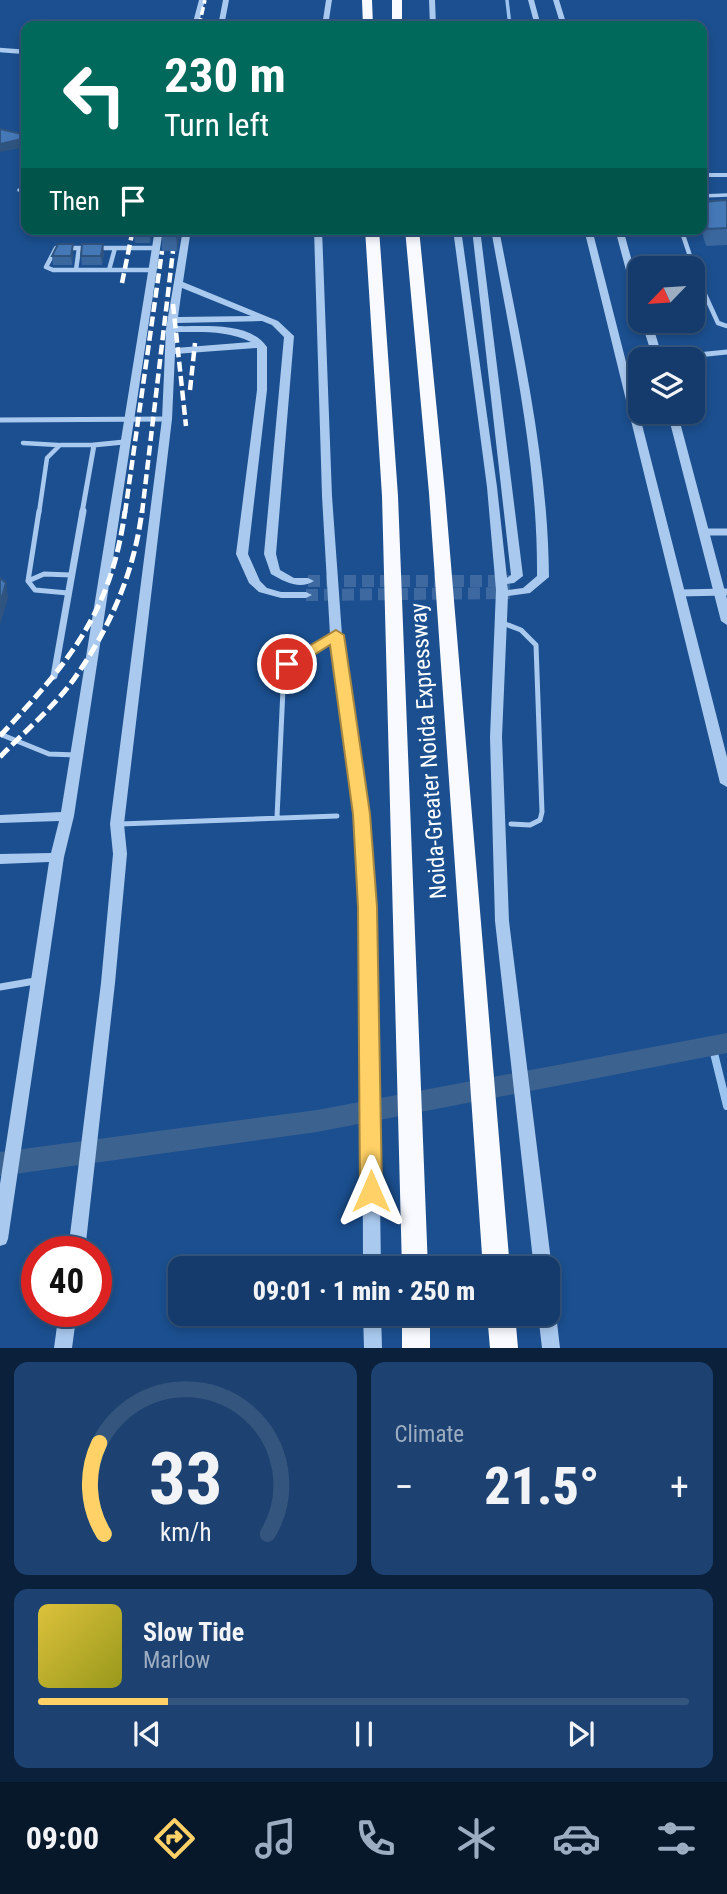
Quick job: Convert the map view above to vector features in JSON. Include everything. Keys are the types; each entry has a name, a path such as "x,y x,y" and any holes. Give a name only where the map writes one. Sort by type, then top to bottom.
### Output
{"highway":[{"path":"367,0 368,21"},
{"path":"396,5 409,0"},
{"name":"Noida-Greater Noida Expressway","path":"372,235 390,496 415,1256"},
{"name":"Noida-Greater Noida Expressway","path":"412,235 437,493 468,925 496,1256"},
{"path":"416,1326 416,1348"},
{"path":"502,1326 504,1348"}],"street":[{"path":"196,21 202,0"},
{"path":"222,21 226,0"},
{"path":"327,21 329,0"},
{"path":"432,0 433,21"},
{"path":"531,0 536,21"},
{"path":"556,0 562,21"},
{"path":"2,51 21,52"},
{"path":"707,167 727,166"},
{"path":"707,175 727,175"},
{"path":"0,1239 57,857 76,755 158,235"},
{"path":"78,1236 108,983 120,855 117,824 167,419 172,324 186,235"},
{"path":"318,235 327,496 336,635 361,814 369,930 372,1256"},
{"path":"458,235 492,487 502,590 496,737 502,921 541,1256"},
{"path":"477,235 517,576 510,587 526,591 543,577 543,529 535,448 496,235"},
{"path":"590,235 727,783"},
{"path":"621,235 628,256"},
{"path":"178,283 266,319 289,336 270,554 275,572 292,581 308,581"},
{"path":"172,324 266,319"},
{"path":"172,324 244,334 262,347 262,390 242,554 255,583 263,590 281,595 306,595"},
{"path":"170,351 260,344"},
{"path":"705,354 727,352"},
{"path":"0,420 167,419"},
{"path":"674,424 703,532 723,592 727,621"},
{"path":"54,676 94,444 124,442"},
{"path":"703,532 727,532"},
{"path":"678,593 723,592"},
{"path":"0,819 66,816"},
{"path":"0,859 57,857"},
{"path":"373,1326 373,1348"},
{"path":"548,1326 551,1348"},
{"path":"63,1348 66,1327"}],"lane":[{"path":"707,196 727,195"},
{"path":"683,235 689,256"},
{"path":"76,270 79,248"},
{"path":"109,270 115,248"},
{"path":"152,270 76,270 46,267 54,249 156,248"},
{"path":"705,296 718,323 727,326"},
{"path":"23,443 94,444"},
{"path":"60,444 47,458 28,581 35,590 68,593"},
{"path":"28,581 44,574 71,575"},
{"path":"500,622 520,628 529,634 536,645 542,812 540,820 530,825 511,824"},
{"path":"277,817 284,668 336,635"},
{"path":"0,734 49,754 76,755"},
{"path":"117,824 337,816"},
{"path":"0,987 39,987"}],"building":[{"path":"0,129 21,134 21,139 0,144"},
{"path":"727,200 727,228 708,229 707,202"},
{"path":"58,244 73,244 71,256 52,256"},
{"path":"82,244 103,244 101,256 81,256"},
{"path":"0,578 6,583 0,603"}],"waterway":[{"path":"507,0 509,21"},
{"path":"0,1164 317,1121 727,1043"},
{"path":"712,1045 727,1106"}],"tunnel":[{"path":"308,581 510,581"},
{"path":"306,595 510,593"}],"railway":[{"path":"200,21 205,0"},
{"path":"122,283 132,235"},
{"path":"125,513 162,251"},
{"path":"142,513 173,251"},
{"path":"173,304 186,426"},
{"path":"190,390 195,343"},
{"path":"0,736 46,685 83,635 109,579 125,511"},
{"path":"0,757 66,689 99,640 126,578 142,511"}],"route":[{"path":"287,664 336,635 361,814 368,907 371,1191"}]}
